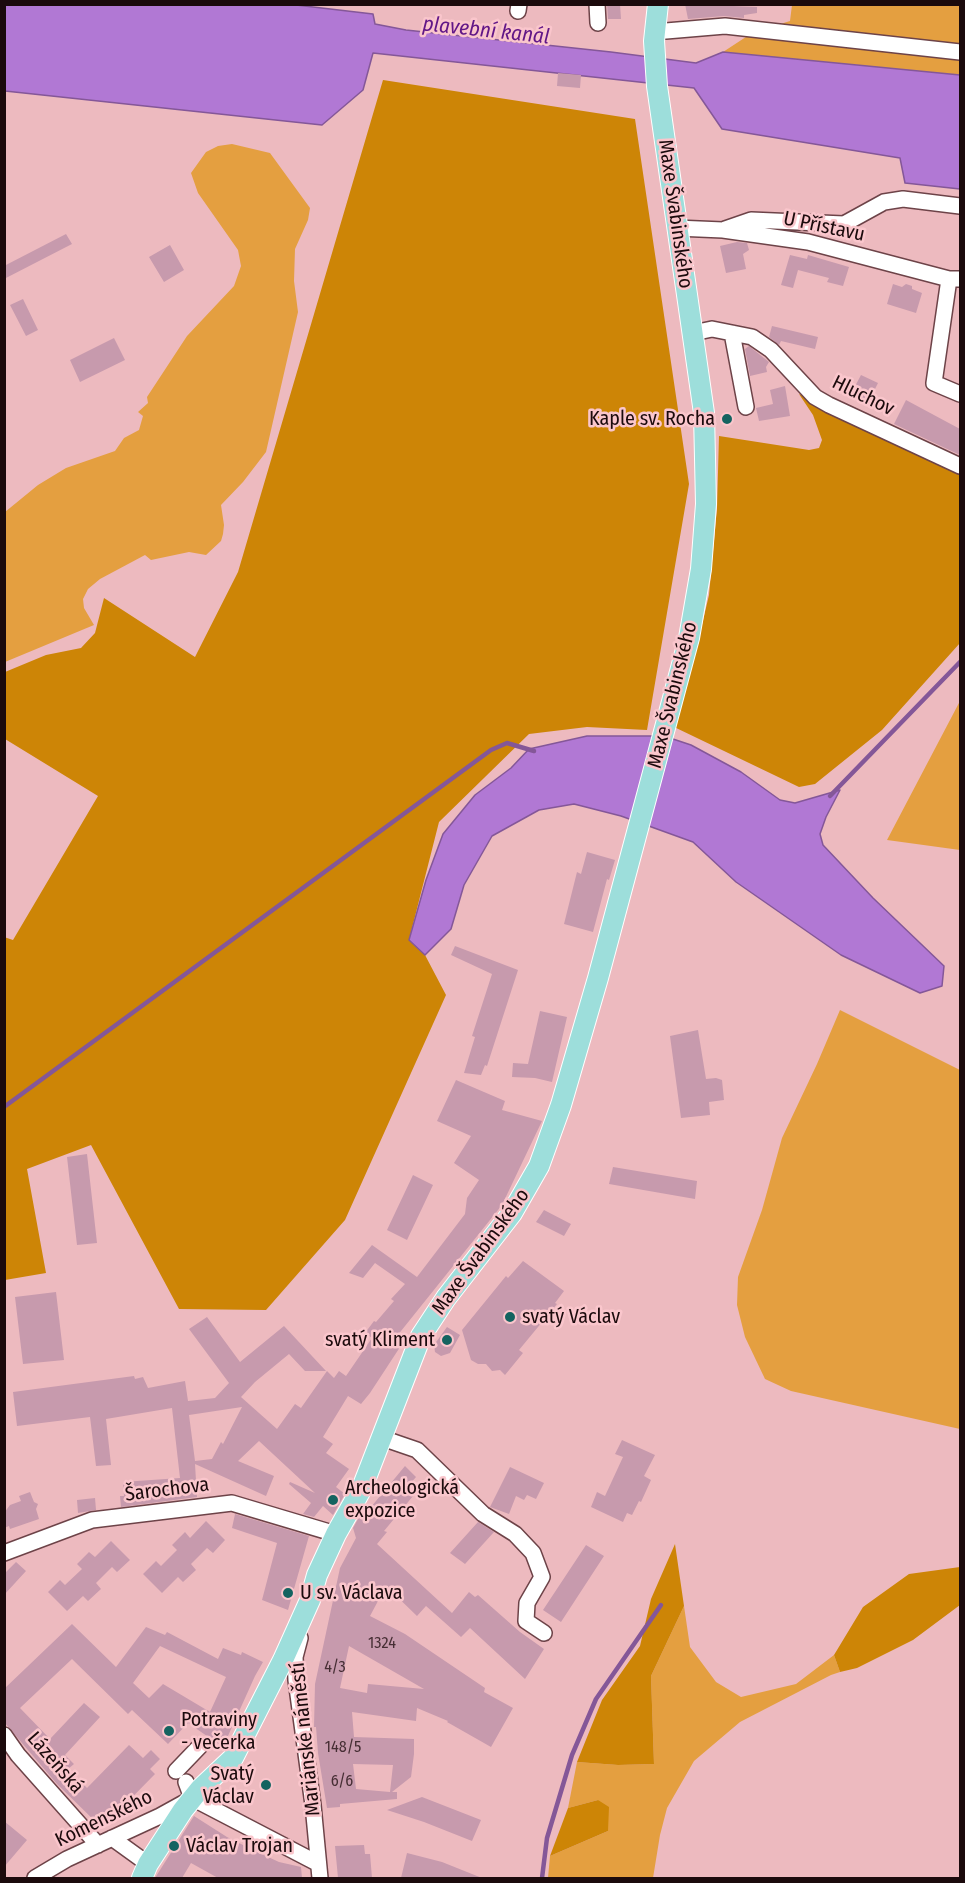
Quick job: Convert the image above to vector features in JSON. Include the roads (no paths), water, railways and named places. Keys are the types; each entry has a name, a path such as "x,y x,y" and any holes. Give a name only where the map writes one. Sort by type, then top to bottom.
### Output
{"main road":[{"name":"Maxe Švabinského","path":"336,1534 362,1488 421,1336 446,1298 512,1213 538,1166 573,1063 691,627 701,569 706,504 704,413 660,106 654,35 658,4"},
{"path":"310,1600 317,1575 336,1534"},
{"name":"Mariánské náměstí","path":"145,1871 184,1790 232,1758 283,1660 310,1600"}],"street":[{"path":"597,4 598,23"},
{"path":"654,35 666,31 725,26 960,52"},
{"path":"723,230 751,219 844,224 884,202 903,200 960,206"},
{"name":"U Přístavu","path":"676,228 723,230 808,242 955,279"},
{"path":"955,279 934,383 960,393"},
{"name":"Hluchov","path":"693,333 712,329 752,337 771,350 804,387 830,405 960,466"},
{"path":"732,333 746,407"},
{"path":"382,1438 417,1450 483,1514 515,1534 533,1553 542,1578 527,1604 526,1620 544,1633"},
{"name":"Šarochova","path":"4,1553 92,1520 232,1503 336,1534"},
{"name":"Mariánské náměstí","path":"310,1600 295,1657 320,1878"},
{"name":"Lázeňská","path":"4,1735 18,1755 105,1842"},
{"name":"Komenského","path":"35,1878 67,1859 105,1842 184,1790 200,1746"},
{"path":"184,1790 317,1863"},
{"path":"105,1842 145,1871"}],"waterway":[{"path":"830,796 960,662"},
{"path":"4,1107 491,750 507,743 534,751"},
{"path":"542,1878 547,1838 572,1755 596,1699 661,1605"}],"place":[{"name":"Kaple sv. Rocha","path":"727,419"},
{"name":"svatý Václav","path":"510,1317"},
{"name":"svatý Kliment","path":"447,1340"},
{"name":"Archeologická expozice","path":"333,1500"},
{"name":"U sv. Václava","path":"288,1593"},
{"name":"Potraviny - večerka","path":"169,1731"},
{"name":"Svatý Václav","path":"266,1785"},
{"name":"Václav Trojan","path":"174,1846"}],"water label":[{"name":"plavební kanál","path":"486,31"}]}
